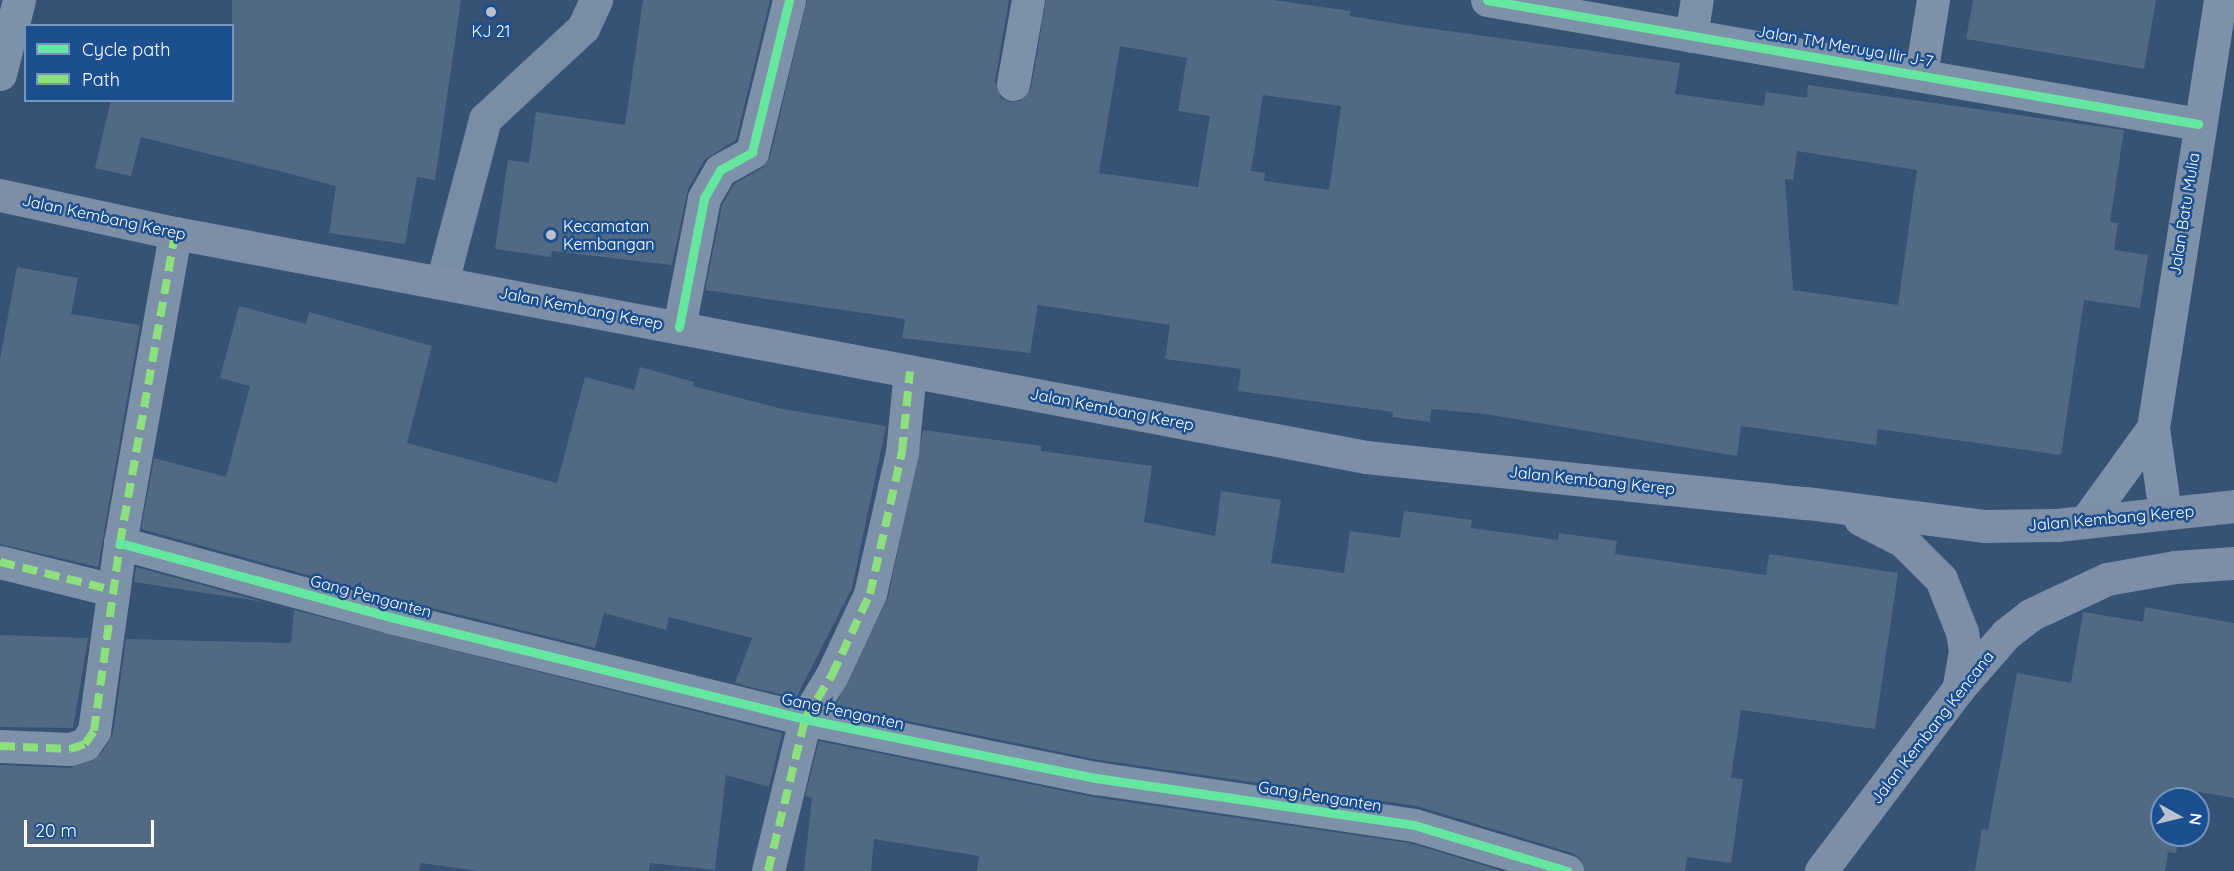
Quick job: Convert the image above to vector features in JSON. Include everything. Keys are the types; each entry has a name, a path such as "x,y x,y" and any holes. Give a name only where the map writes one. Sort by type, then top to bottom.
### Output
{"main road":[{"name":"Jalan Kembang Kerep","path":"0,195 175,232 1366,457 1807,502 1984,526 2085,522 2234,506"},
{"path":"1807,502 1892,533 1941,579 1962,632 1965,651 1958,689"},
{"name":"Jalan Kembang Kencana","path":"1821,871 1958,689 2006,634 2030,615 2079,589 2146,571 2234,563"}],"street":[{"path":"0,74 19,0"},
{"path":"442,282 485,118 583,28 596,0"},
{"path":"679,327 704,198 712,177 720,170 752,153 789,0"},
{"path":"1013,84 1028,0"},
{"name":"Jalan TM Meruya Ilir J-7","path":"1487,0 2198,124"},
{"path":"1691,36 1697,0"},
{"path":"1921,74 1934,0"},
{"name":"Jalan Batu Mulia","path":"2165,513 2152,428 2198,124 2220,0"},
{"path":"0,746 70,749 85,744 94,731 112,590 175,232"},
{"path":"768,871 805,720 832,675 870,594 902,452 910,371"},
{"name":"Jalan Batu Mulia","path":"2085,522 2152,428"},
{"name":"Gang Penganten","path":"120,543 390,617 805,720 1096,778 1414,825 1566,871"},
{"path":"0,562 112,590"}],"building":[{"path":"232,0 461,0 435,180 417,177 405,244 329,233 336,186 141,137 131,176 95,168 111,102 234,102 234,24 232,24"},
{"path":"643,0 770,0 736,140 704,160 688,189 672,265 552,251 551,257 495,249 508,160 529,163 536,112 625,125"},
{"path":"807,0 1009,0 995,81 1001,98 1010,102 1020,101 1031,88 1046,0 1273,0 1350,11 1350,16 1412,26 1680,63 1675,94 1764,106 1766,92 1807,98 1808,85 2124,130 2110,222 2118,223 2114,250 2148,255 2140,308 2084,300 2061,455 1878,429 1876,445 1741,426 1737,456 1485,414 1431,409 1430,422 1392,417 1393,412 1238,391 1241,369 1165,359 1170,325 1038,305 1030,353 902,338 905,319 705,290 722,205 734,184 762,168 770,157","holes":["1120,46 1187,58 1178,111 1210,116 1198,187 1099,173","1263,95 1341,106 1329,190 1264,181 1265,173 1251,171","1797,151 1917,170 1898,305 1793,290 1785,179 1793,180"]},
{"path":"1973,0 2156,0 2144,69 1966,39"},
{"path":"17,267 78,278 71,314 140,325 98,567 0,544 0,359"},
{"path":"239,306 306,324 309,312 432,346 407,443 557,483 585,377 634,390 640,367 694,382 693,386 783,409 886,426 852,588 796,698 735,683 752,638 669,617 666,630 604,613 595,648 395,599 141,529 154,458 226,477 250,386 220,378"},
{"path":"923,430 1041,446 1041,451 1152,466 1144,522 1215,536 1221,491 1281,500 1271,563 1344,573 1350,531 1400,538 1404,511 1472,520 1471,528 1558,540 1559,533 1617,541 1615,554 1766,575 1769,554 1898,573 1875,729 1741,710 1731,778 1743,779 1731,863 1687,857 1685,871 1585,871 1581,859 1572,853 1417,806 1099,760 835,706 888,598"},
{"path":"136,567 264,602 134,582"},
{"path":"2145,607 2234,623 2234,798 2210,794 2210,787 2150,787 2150,847 2177,847 2176,853 2168,852 2165,871 1975,871 1982,829 1988,830 2017,673 2071,683 2083,612 2143,622"},
{"path":"294,610 782,733 769,787 726,775 715,870 650,863 649,871 478,871 421,863 419,871 0,871 0,765 70,768 100,755 113,734 126,639 291,643"},
{"path":"0,635 88,638 73,728 0,727"},
{"path":"819,741 1093,797 1410,843 1502,871 977,871 979,856 874,839 871,871 804,871 812,798 805,796"}],"marked path":[{"path":"0,746 70,749 85,744 94,731 120,543 175,233"},
{"path":"768,871 805,719 832,675 870,594 902,452 910,371"},
{"path":"0,562 112,590"}],"cycle path":[{"path":"679,327 704,198 720,170 752,152 789,0"},
{"path":"1487,0 2198,124"},
{"path":"120,543 390,617 805,719 1096,778 1414,825 1567,871"}],"place":[{"name":"KJ 21","path":"491,12"},
{"name":"Kecamatan Kembangan","path":"551,235"}]}
